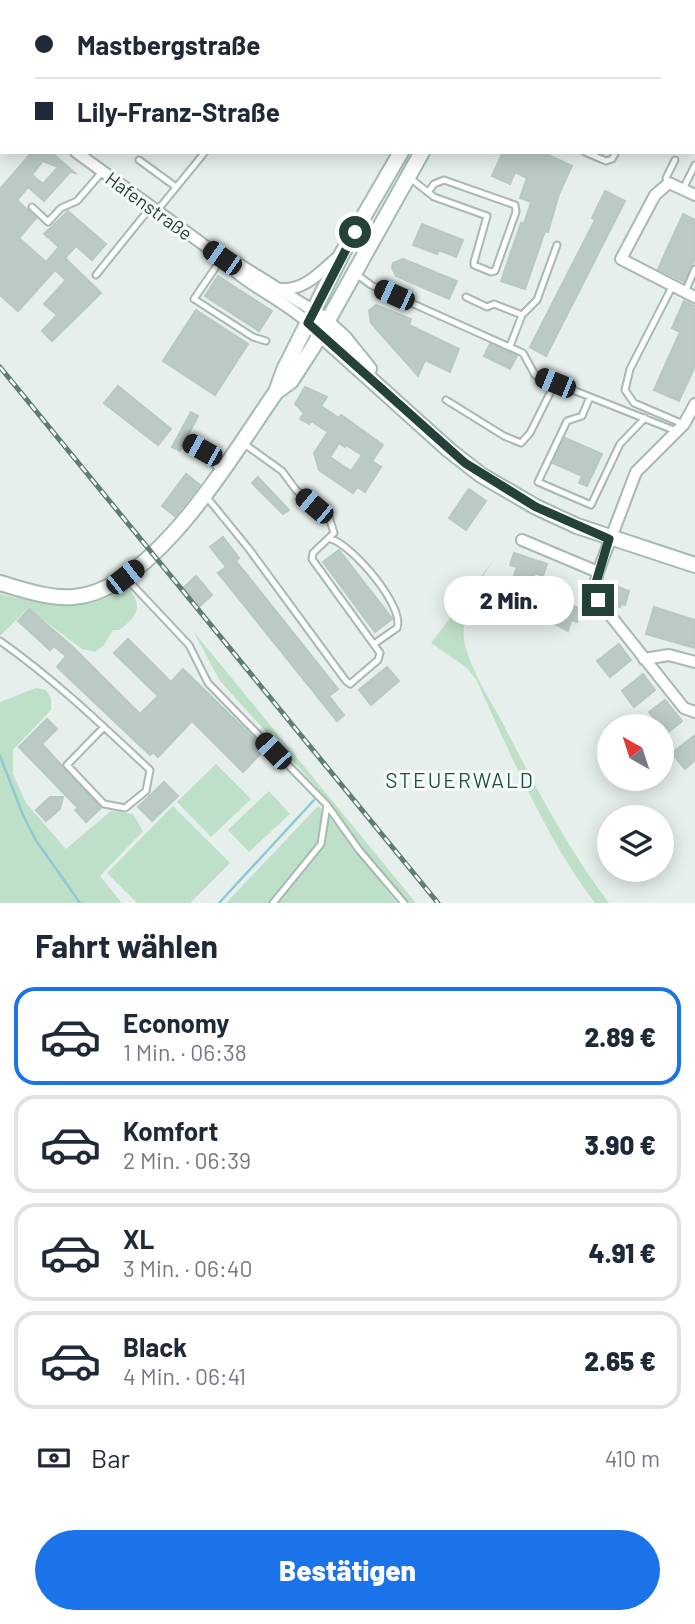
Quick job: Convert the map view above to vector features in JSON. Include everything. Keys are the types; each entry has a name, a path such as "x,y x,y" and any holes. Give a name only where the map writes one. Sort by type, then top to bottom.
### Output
{"main road":[{"path":"276,393 284,370 343,252 400,154"},
{"path":"0,583 41,594 74,597 104,590 125,577 172,536 205,495 276,393 291,381 324,328 421,154"},
{"path":"311,317 324,328 344,338 394,400 481,475 536,507 609,539 695,565"}],"street":[{"name":"Hafenstraße","path":"79,154 222,258 232,270 311,317"},
{"path":"690,294 621,259 655,195 669,183 695,195"},
{"path":"280,289 294,289 306,284 343,252"},
{"name":"Hafenstraße","path":"222,258 237,263 280,289 311,317"},
{"path":"695,404 681,428 636,472 609,539 598,572 595,595 684,708 695,712"},
{"path":"522,540 598,572"},
{"path":"644,659 668,655 695,662"}],"lane":[{"path":"194,154 199,158"},
{"path":"96,275 203,154"},
{"path":"590,154 606,161 612,159 615,154"},
{"path":"139,160 176,187"},
{"path":"669,183 666,178 675,160"},
{"path":"683,190 695,165"},
{"path":"32,207 48,222 61,208 76,201 102,172"},
{"path":"408,177 434,197 487,216 474,265 495,271 516,212 515,205 444,180 438,181 429,191"},
{"path":"510,346 522,315 537,300 557,245"},
{"path":"222,258 194,299 253,337 266,341"},
{"path":"690,294 695,269"},
{"path":"354,272 371,285 523,353 535,375 645,418 681,428"},
{"path":"673,285 627,374 625,390 634,403 681,428"},
{"path":"466,297 487,307 494,304 522,315"},
{"path":"446,400 504,436 521,443 530,433 555,383"},
{"path":"590,397 582,416 567,421 538,482 591,505 620,444 645,418"},
{"path":"205,495 249,549 346,681 350,684 381,657 312,559 313,553 331,539 334,527 329,517 296,490 282,471 241,441"},
{"path":"190,443 202,450 220,471"},
{"path":"331,539 352,550 384,591 398,615 397,628 374,644"},
{"path":"125,577 189,645 208,683 327,805 359,850 404,903"},
{"path":"0,641 35,666 104,727 150,770 146,791 125,808 104,804 67,765 104,727"},
{"path":"273,903 321,844 327,805"}],"green space":[{"path":"495,558 484,575 488,582 467,616 464,632 466,649 479,680 550,813 609,903 595,903 577,878 530,795 476,679 467,668 431,643"},
{"path":"128,588 136,600 134,616 119,630 113,630 104,645 95,652 82,649 28,608 0,636 0,594 65,605 95,601"},
{"path":"193,631 416,903 404,903 318,789 220,681"},
{"path":"36,688 46,690 51,698 51,710 13,750 13,774 26,803 66,849 111,811 133,814 143,831 100,876 122,903 0,903 0,702"},
{"path":"216,764 251,799 211,837 177,802"},
{"path":"269,791 290,814 249,852 228,830"},
{"path":"173,806 230,863 190,903 137,903 107,873"},
{"path":"318,806 331,818 397,903 226,903"}],"building":[{"path":"30,154 53,154 75,173 70,172 44,201 28,187 17,200 36,218 19,238 46,262 59,247 44,234 68,211 106,244 92,260 76,246 65,258 101,293 52,341 42,331 57,315 44,304 66,280 55,270 18,311 0,295 0,189","holes":["43,161 58,167 43,184 32,175"]},
{"path":"502,154 546,154 572,166 559,194 548,232 545,231 525,289 501,281 531,202 520,198 527,178 515,172 510,184 492,176"},
{"path":"605,191 625,201 546,356 530,347 595,220 592,218"},
{"path":"683,214 695,220 695,259 684,282 658,269"},
{"path":"422,224 463,240 456,257 439,250 437,254 413,245"},
{"path":"403,259 457,281 449,299 396,276 393,263"},
{"path":"218,276 272,311 259,331 205,296"},
{"path":"684,301 695,306 695,366 679,401 654,390 680,332 672,328"},
{"path":"376,305 411,319 409,325 459,349 450,372 425,360 418,376 371,323 369,311"},
{"path":"196,310 248,344 215,395 163,361"},
{"path":"490,344 517,356 510,369 484,356"},
{"path":"118,386 171,429 158,445 104,403"},
{"path":"305,387 327,397 321,406 339,418 341,415 383,445 372,461 381,467 365,492 357,487 353,493 319,470 314,453 328,432 311,421 309,424 300,419 304,413 295,404","holes":["339,443 345,447 346,445 362,455 351,471 330,457"]},
{"path":"191,412 198,416 180,451 172,447"},
{"path":"565,438 602,454 587,486 579,483 582,476 553,463"},
{"path":"186,474 200,485 175,516 162,506"},
{"path":"258,477 289,510 283,514 252,483"},
{"path":"469,489 486,501 466,530 449,518"},
{"path":"223,537 239,558 236,561 338,689 329,696 344,715 337,721 218,573 226,567 210,547"},
{"path":"339,550 392,619 375,632 323,562"},
{"path":"514,553 547,564 543,576 535,573 531,587 512,581 517,567 510,565"},
{"path":"196,576 212,595 200,606 184,587"},
{"path":"616,586 629,591 625,605 621,604 620,607 610,603"},
{"path":"564,596 573,600 571,605 582,609 577,622 571,620 568,631 549,621 551,612 558,614"},
{"path":"654,607 695,620 695,648 646,634"},
{"path":"29,609 74,648 140,714 158,696 114,653 128,639 171,682 183,669 265,749 243,772 192,721 158,757 153,752 150,755 57,667 66,656 54,646 50,650 18,621"},
{"path":"619,644 631,660 610,677 597,661"},
{"path":"387,667 399,681 371,705 359,690"},
{"path":"643,674 655,690 634,707 622,691"},
{"path":"665,700 682,721 674,728 674,714 649,712"},
{"path":"47,719 57,729 42,744 101,808 86,822 75,810 78,808 19,747"},
{"path":"695,735 695,760 685,769 674,755 674,751"},
{"path":"164,782 178,796 152,821 138,807"},
{"path":"50,797 63,797 60,809 46,821 36,810"}],"waterway":[{"path":"0,756 35,839 80,903"},
{"path":"219,903 314,800"}],"railway":[{"path":"0,367 438,903"}],"district":[{"name":"STEUERWALD","path":"460,781"}],"route":[{"path":"355,232 308,323 465,463 536,507 609,539 594,589 598,600"}]}
